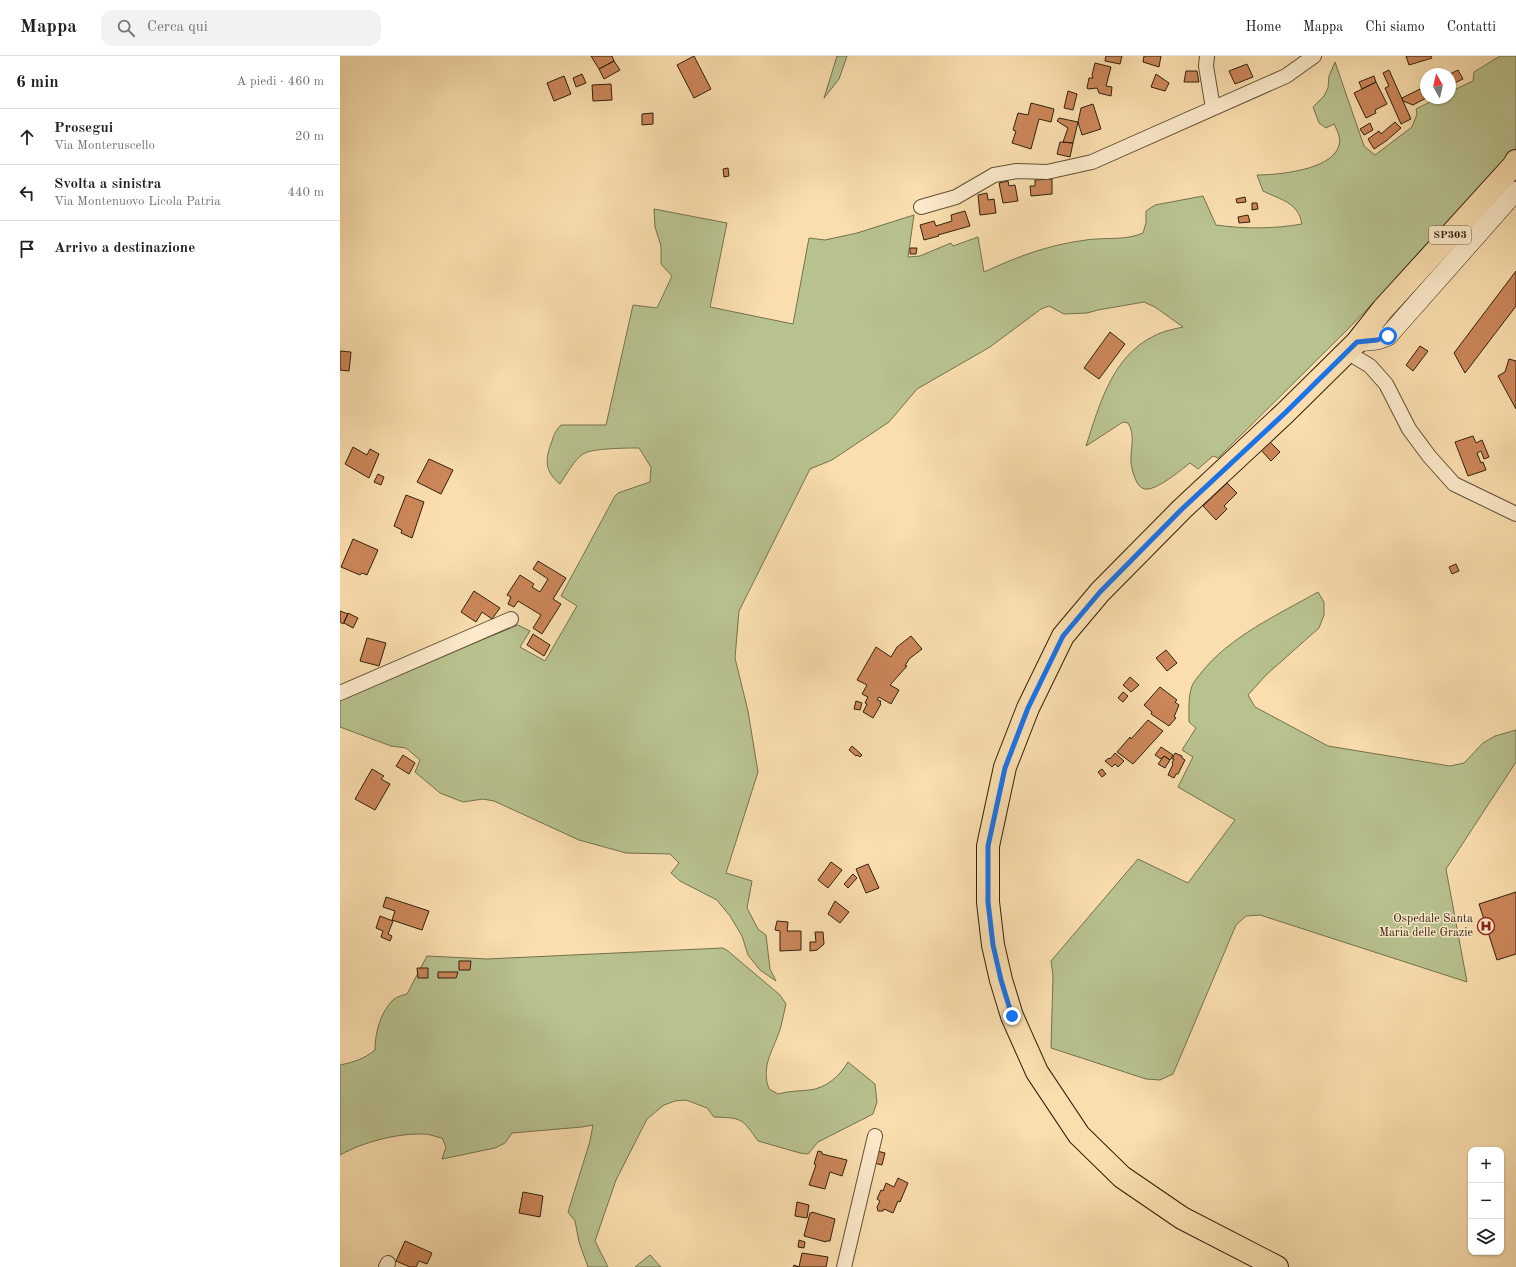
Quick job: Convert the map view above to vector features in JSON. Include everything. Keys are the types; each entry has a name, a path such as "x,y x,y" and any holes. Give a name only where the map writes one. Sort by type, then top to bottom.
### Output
{"main road":[{"name":"SP303","path":"1277,1267 1182,1218 1122,1177 1079,1135 1037,1072 1012,1016 1001,980 993,945 988,902 988,846 1005,768 1028,708 1063,636 1100,592 1182,509 1285,413 1352,347 1383,309 1516,161"}],"street":[{"path":"1207,56 1206,66 1213,108"},
{"path":"921,207 956,197 994,175 1017,171 1047,172 1092,162 1286,76 1314,56"},
{"path":"1516,191 1388,336 1352,347 1386,384 1410,429 1429,456 1454,484 1516,514"},
{"path":"1383,309 1384,326 1388,328 1401,322"},
{"path":"340,693 511,619"},
{"path":"844,1267 876,1136"}],"green space":[{"path":"837,56 847,56 839,79 824,98"},
{"path":"1500,56 1516,56 1516,148 1488,184 1347,330 1218,458 1213,456 1198,469 1190,463 1162,483 1150,489 1145,489 1139,486 1132,470 1132,432 1128,423 1123,422 1086,446 1102,399 1117,369 1127,356 1154,336 1165,331 1183,327 1155,307 1144,302 1087,313 1064,314 1049,306 1041,309 990,347 917,389 889,422 832,460 810,469 739,611 735,658 748,711 758,772 726,873 752,881 747,908 758,929 766,935 770,969 776,981 760,970 748,955 742,936 730,916 717,900 680,881 671,873 679,863 670,854 626,853 579,840 494,801 483,799 463,802 440,793 415,772 420,760 406,748 391,746 340,727 340,698 518,625 530,631 520,647 545,661 577,606 561,596 615,496 618,493 650,482 651,467 639,448 602,449 583,454 574,463 560,484 551,474 547,464 547,459 556,430 561,425 606,425 633,305 657,308 672,276 661,264 661,246 655,227 654,209 727,223 710,307 793,324 809,238 825,240 857,233 914,215 908,257 920,256 951,243 953,246 978,237 984,272 1009,261 1046,248 1072,242 1093,239 1122,238 1143,233 1146,223 1146,211 1155,205 1203,196 1216,225 1259,228 1302,224 1297,211 1293,206 1263,191 1257,175 1277,174 1302,170 1314,166 1324,162 1333,155 1338,148 1340,139 1334,124 1326,128 1319,123 1313,107 1324,96 1328,88 1329,76 1335,62 1364,146 1375,155 1412,127 1417,114 1416,109 1426,104 1456,104 1456,89 1473,81 1474,72"},
{"path":"1318,592 1324,602 1324,615 1319,628 1266,675 1248,695 1255,707 1328,746 1450,766 1464,763 1483,743 1495,736 1516,730 1516,762 1446,869 1467,982 1260,915 1246,916 1236,925 1173,1074 1160,1080 1146,1079 1051,1048 1053,975 1051,961 1138,859 1188,883 1235,820 1178,787 1193,757 1182,750 1196,728 1189,722 1189,699 1194,682 1212,660 1240,637"},
{"path":"723,948 780,995 786,1004 781,1026 767,1064 766,1072 769,1089 778,1094 822,1087 837,1076 848,1062 875,1084 877,1102 873,1114 818,1142 808,1154 758,1141 748,1128 740,1121 730,1118 714,1117 707,1108 686,1100 675,1101 664,1105 647,1119 616,1180 595,1241 608,1267 588,1267 579,1242 575,1221 568,1212 590,1141 593,1125 512,1133 505,1143 495,1148 442,1159 446,1147 442,1138 428,1134 403,1135 381,1139 359,1146 340,1155 340,1065 359,1060 375,1050 377,1030 388,1005 394,999 407,994 427,956 487,959"},
{"path":"650,1255 661,1267 635,1267"}],"building":[{"path":"591,56 612,56 614,61 599,69"},
{"path":"694,56 711,89 694,98 677,65"},
{"path":"1106,56 1122,56 1120,64 1105,61"},
{"path":"1144,56 1161,56 1159,67 1143,62"},
{"path":"1406,56 1431,56 1432,58 1409,65"},
{"path":"614,61 620,70 604,79 599,69"},
{"path":"1095,63 1111,67 1106,86 1112,87 1111,96 1099,93 1097,88 1087,88 1089,78 1093,78 1092,75"},
{"path":"1247,64 1253,77 1235,84 1229,71"},
{"path":"1389,70 1411,119 1401,124 1385,88 1389,86 1383,73"},
{"path":"1458,70 1463,79 1456,82 1456,71"},
{"path":"1186,71 1197,71 1199,82 1184,82"},
{"path":"582,74 586,83 576,87 573,78"},
{"path":"1156,74 1169,83 1165,91 1151,87"},
{"path":"564,76 571,94 554,101 547,83"},
{"path":"1374,76 1376,82 1362,89 1359,82"},
{"path":"1376,82 1387,104 1375,110 1376,113 1366,118 1354,93"},
{"path":"611,84 612,100 593,101 592,85"},
{"path":"1420,89 1420,101 1413,105 1403,101 1402,98"},
{"path":"1068,91 1077,94 1073,110 1064,108"},
{"path":"1031,103 1054,109 1051,122 1039,119 1031,149 1012,143 1016,131 1013,130 1018,113 1028,115"},
{"path":"1093,104 1101,129 1082,135 1078,122 1081,108"},
{"path":"653,113 653,124 642,125 642,114"},
{"path":"1059,118 1078,122 1073,143 1063,142 1068,128 1057,121"},
{"path":"1395,122 1401,128 1374,149 1368,139 1379,131 1381,134"},
{"path":"1370,123 1373,130 1364,135 1360,129"},
{"path":"1060,142 1073,143 1070,157 1057,154"},
{"path":"728,168 729,176 724,177 723,169"},
{"path":"1052,179 1052,194 1031,196 1030,186 1035,186 1035,180"},
{"path":"1008,181 1009,186 1015,185 1018,201 1003,203 999,183"},
{"path":"987,193 988,200 994,199 996,213 980,215 978,195"},
{"path":"1245,197 1246,202 1237,203 1236,199"},
{"path":"1252,203 1257,203 1258,209 1252,210"},
{"path":"965,211 970,226 924,240 920,225 934,221 936,226 952,221 951,215"},
{"path":"1248,215 1250,222 1239,223 1238,217"},
{"path":"910,248 917,248 916,254 910,254"},
{"path":"1516,271 1516,306 1465,373 1454,353"},
{"path":"1110,332 1125,344 1099,379 1084,368"},
{"path":"1420,346 1428,351 1413,371 1406,365"},
{"path":"340,351 351,352 349,371 340,370"},
{"path":"1509,359 1516,361 1516,409 1498,376 1505,372"},
{"path":"1473,436 1476,443 1482,440 1489,457 1484,459 1481,451 1477,453 1486,470 1468,476 1455,442"},
{"path":"1270,442 1280,452 1271,461 1261,450"},
{"path":"353,447 367,455 370,449 379,454 369,478 345,464"},
{"path":"429,459 453,470 441,494 417,482"},
{"path":"378,474 384,477 381,485 374,482"},
{"path":"1227,483 1237,493 1224,506 1227,509 1216,520 1203,506"},
{"path":"406,495 424,502 412,538 401,533 402,530 394,526"},
{"path":"353,539 378,550 367,575 362,573 360,575 341,567"},
{"path":"538,561 566,578 553,599 561,604 542,634 533,628 541,615 518,601 514,607 508,604 511,597 507,595 520,575 534,584 532,587 540,592 548,579 533,569"},
{"path":"1456,564 1459,571 1452,574 1449,567"},
{"path":"474,591 500,608 492,619 482,612 476,622 461,612"},
{"path":"340,611 348,614 343,624 340,622"},
{"path":"348,613 358,618 353,628 344,623"},
{"path":"533,634 550,645 544,656 527,645"},
{"path":"911,636 922,649 909,659 905,666 907,666 890,685 899,690 891,704 879,697 877,700 881,701 881,704 873,718 863,712 867,704 865,703 868,697 862,694 867,685 857,680 876,647 891,657 897,647"},
{"path":"367,638 386,643 379,666 360,661"},
{"path":"1166,650 1177,663 1167,671 1156,658"},
{"path":"1130,677 1139,685 1131,692 1123,685"},
{"path":"1160,687 1177,700 1175,702 1179,705 1174,717 1176,718 1169,726 1151,714 1152,712 1144,705"},
{"path":"1123,692 1128,696 1123,702 1118,698"},
{"path":"856,701 862,703 860,710 854,709"},
{"path":"1148,720 1163,731 1133,764 1117,752"},
{"path":"852,746 862,755 860,757 857,755 856,756 849,750"},
{"path":"1161,747 1173,755 1170,760 1164,756 1161,759 1155,755"},
{"path":"1115,753 1124,761 1118,767 1115,764 1112,767 1105,761 1109,758 1110,759"},
{"path":"1175,753 1182,756 1185,760 1178,774 1176,774 1174,778 1168,775 1173,764 1174,759 1172,759"},
{"path":"403,755 415,763 409,774 396,766"},
{"path":"1164,756 1170,760 1165,768 1158,764"},
{"path":"372,769 384,776 381,779 390,784 375,810 355,799"},
{"path":"1102,769 1106,774 1102,777 1098,772"},
{"path":"831,862 842,870 828,888 818,880"},
{"path":"868,864 879,888 866,893 856,869"},
{"path":"853,874 857,878 848,888 844,884"},
{"path":"1516,892 1516,954 1497,960 1479,904"},
{"path":"386,897 429,911 422,930 392,920 395,911 383,907"},
{"path":"835,901 849,912 840,923 828,914"},
{"path":"380,916 393,921 388,934 392,936 390,941 381,937 383,931 376,928"},
{"path":"777,921 788,922 787,931 801,931 801,950 780,951 780,931 775,930"},
{"path":"815,932 823,932 824,944 817,950 810,951 810,942 816,942"},
{"path":"459,961 471,961 470,970 459,970"},
{"path":"417,968 428,968 428,978 418,978"},
{"path":"438,972 458,972 456,978 438,978"},
{"path":"818,1151 822,1152 822,1154 847,1160 842,1176 830,1172 825,1189 809,1185 816,1165 814,1164"},
{"path":"877,1151 885,1153 882,1165 874,1163"},
{"path":"898,1178 908,1183 900,1202 898,1201 893,1213 884,1209 883,1211 878,1211 877,1207 880,1201 877,1199 881,1190 883,1191 886,1183 894,1187"},
{"path":"523,1192 543,1196 540,1217 519,1213"},
{"path":"797,1202 809,1205 807,1218 795,1216"},
{"path":"812,1212 835,1219 830,1241 826,1242 804,1236 810,1213"},
{"path":"799,1240 805,1242 804,1248 798,1247"},
{"path":"405,1241 432,1253 427,1264 419,1261 416,1267 410,1267 396,1261"},
{"path":"802,1253 828,1257 826,1267 799,1267"}],"place":[{"name":"Ospedale Santa Maria delle Grazie","path":"1486,926"}],"route":[{"path":"1012,1016 1001,980 993,945 988,902 988,846 1005,768 1028,708 1063,636 1100,592 1182,509 1285,413 1357,342 1377,340 1388,336"}]}
